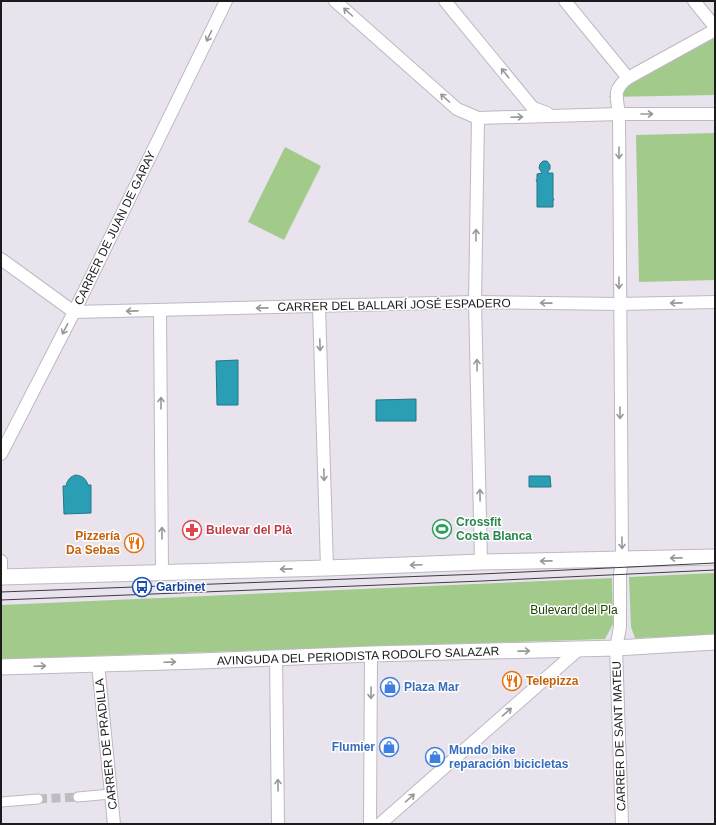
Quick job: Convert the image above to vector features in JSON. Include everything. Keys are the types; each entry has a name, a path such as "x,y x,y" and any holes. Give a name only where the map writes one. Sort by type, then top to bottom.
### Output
{"street":[{"name":"CARRER DE JUAN DE GARAY","path":"1,454 74,312 226,1"},
{"path":"335,1 457,109 478,118 554,115 715,114"},
{"path":"445,1 533,108 554,115"},
{"path":"565,1 628,78 715,30"},
{"path":"694,1 715,27"},
{"name":"CARRER DE SANT MATEU","path":"622,824 616,648 620,627 620,574 622,559 619,304 619,114 617,90 628,78"},
{"path":"478,118 475,302 481,562"},
{"path":"1,259 74,312"},
{"name":"CARRER DEL BALLARÍ JOSÉ ESPADERO","path":"74,312 475,302 619,304 715,302"},
{"path":"319,306 327,568"},
{"path":"160,310 162,572"},
{"path":"1,562 1,577 481,562 715,557"},
{"name":"AVINGUDA DEL PERIODISTA RODOLFO SALAZAR","path":"1,667 371,654 578,650 715,642"},
{"path":"380,824 578,650"},
{"path":"370,824 371,654"},
{"path":"276,657 278,824"},
{"name":"CARRER DE PRADILLA","path":"98,664 114,824"},
{"path":"78,797 111,794"},
{"path":"1,802 38,799"}],"green space":[{"path":"715,36 715,95 608,97"},
{"path":"715,133 715,280 639,282 636,135"},
{"path":"285,147 321,166 284,240 248,222"},
{"name":"Bulevard del Pla","path":"715,573 715,635 635,638 631,627 629,577"},
{"name":"Bulevard del Pla","path":"612,578 613,624 605,639 1,659 1,605"}],"water":[{"path":"543,161 547,161 550,165 550,169 547,173 553,173 553,207 537,207 536,180 537,174 542,173 539,168"},
{"path":"238,360 238,405 217,405 216,361"},
{"path":"416,399 416,421 376,421 376,400"},
{"path":"76,475 85,479 88,485 91,485 91,513 64,514 63,486 66,486 67,482 72,476"},
{"path":"529,476 550,476 551,487 529,487"}],"tunnel":[{"path":"38,799 78,797"}],"tram line":[{"path":"1,592 481,574 715,563"},
{"path":"1,600 482,581 715,570"}],"place":[{"name":"Crossfit Costa Blanca","path":"442,529"},
{"name":"Bulevar del Plà","path":"192,530"},
{"name":"Pizzería Da Sebas","path":"134,543"},
{"name":"Garbinet","path":"142,587"},
{"name":"Telepizza","path":"512,681"},
{"name":"Plaza Mar","path":"390,687"},
{"name":"Flumier","path":"389,747"},
{"name":"Mundo bike reparación bicicletas","path":"435,757"}]}
